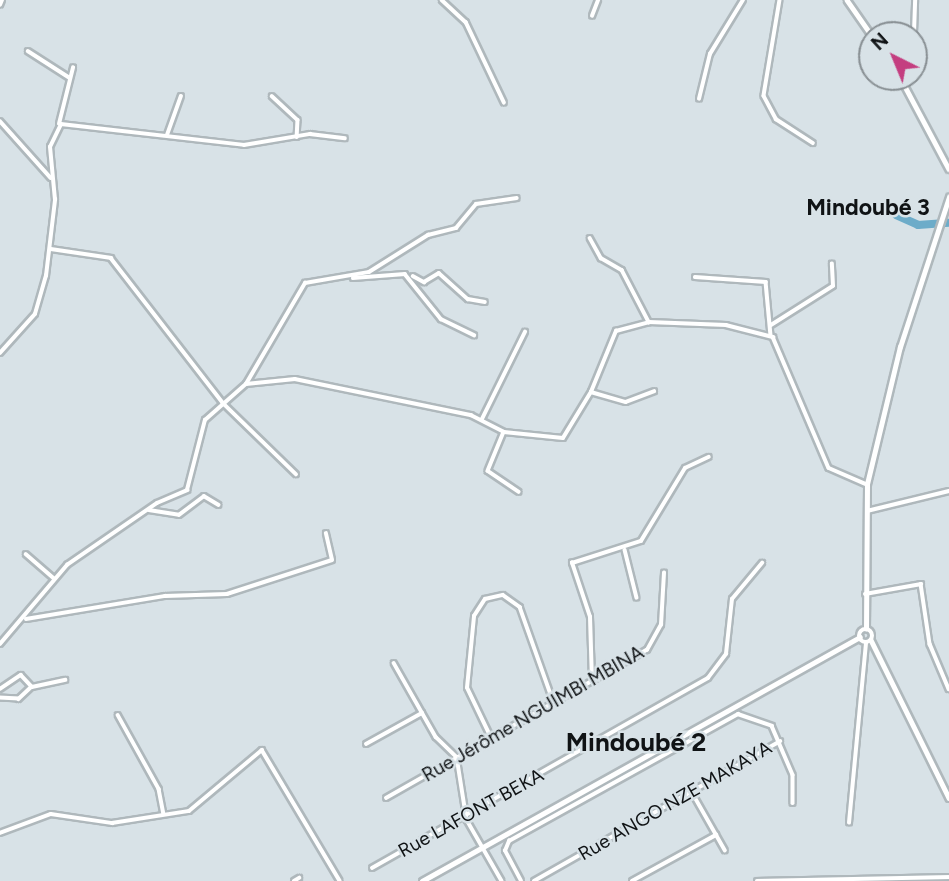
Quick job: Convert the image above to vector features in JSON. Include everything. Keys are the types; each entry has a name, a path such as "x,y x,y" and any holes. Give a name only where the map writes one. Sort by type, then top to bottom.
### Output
{"street":[{"path":"0,5 2,0"},
{"path":"442,0 472,33 504,102"},
{"path":"592,16 598,0"},
{"path":"699,99 710,54 743,0"},
{"path":"780,0 764,96 776,119 813,143"},
{"path":"847,0 862,21"},
{"path":"914,21 915,0"},
{"path":"28,51 70,78"},
{"path":"0,354 35,314 51,249 53,179 50,147 73,68"},
{"path":"907,91 949,169"},
{"path":"167,135 181,96"},
{"path":"272,96 298,120 297,138"},
{"path":"58,126 72,120 244,145 297,138 345,138"},
{"path":"0,121 53,179"},
{"path":"849,823 868,641 865,594 867,484 900,347 949,197"},
{"path":"351,278 428,236 456,228 475,204 517,198"},
{"path":"590,238 601,257 622,270 649,322"},
{"path":"51,249 111,258 223,403 296,474"},
{"path":"771,325 833,286 832,264"},
{"path":"0,643 26,619 54,578 147,510 190,487 205,420 246,384 300,288 314,280 351,278 391,271 424,282 439,273 468,299 485,302"},
{"path":"411,277 441,319 474,335"},
{"path":"695,277 766,282 771,336 829,468 867,484"},
{"path":"246,384 285,377 482,419 503,432 563,438 591,392 608,340 622,328 649,322 726,325 771,336"},
{"path":"482,419 525,332"},
{"path":"591,392 626,402 654,391"},
{"path":"503,432 488,471 519,492"},
{"path":"592,681 590,617 572,563 583,554 625,549 646,536 686,467 709,457"},
{"path":"867,511 949,491"},
{"path":"147,510 179,515 204,496 219,505"},
{"path":"26,619 165,596 227,594 326,564 335,552 326,534"},
{"path":"625,549 637,598"},
{"path":"26,554 54,578"},
{"name":"Rue LAFONT BEKA","path":"372,868 715,672 726,654 732,599 762,563"},
{"name":"Rue Jérôme NGUIMBI MBINA","path":"386,798 592,681 655,640 664,573"},
{"path":"865,594 921,584 930,644 949,689"},
{"path":"491,738 467,688 474,616 485,599 503,594 520,607 554,703"},
{"path":"422,881 860,637 866,629"},
{"path":"860,637 868,641 949,798"},
{"path":"394,663 422,713 457,757 465,815 502,881"},
{"path":"0,689 21,675 32,687"},
{"path":"0,698 19,699 32,687 65,680"},
{"path":"366,744 422,713"},
{"path":"522,881 505,851 509,841 738,714 767,721 780,741 795,782 793,803"},
{"path":"118,715 159,789 164,814"},
{"name":"Rue ANGO NZE MAKAYA","path":"534,881 780,741"},
{"path":"0,833 51,814 102,823 164,814 201,805 249,757 266,751 340,881"},
{"path":"692,792 725,850"},
{"path":"632,881 716,835"},
{"path":"757,881 913,875 949,877"},
{"path":"913,875 913,881"},
{"path":"294,881 299,878"}],"waterway":[{"path":"896,215 918,225 949,223"}],"district":[{"name":"Mindoubé 3","path":"868,207"},
{"name":"Mindoubé 2","path":"636,743"}]}
